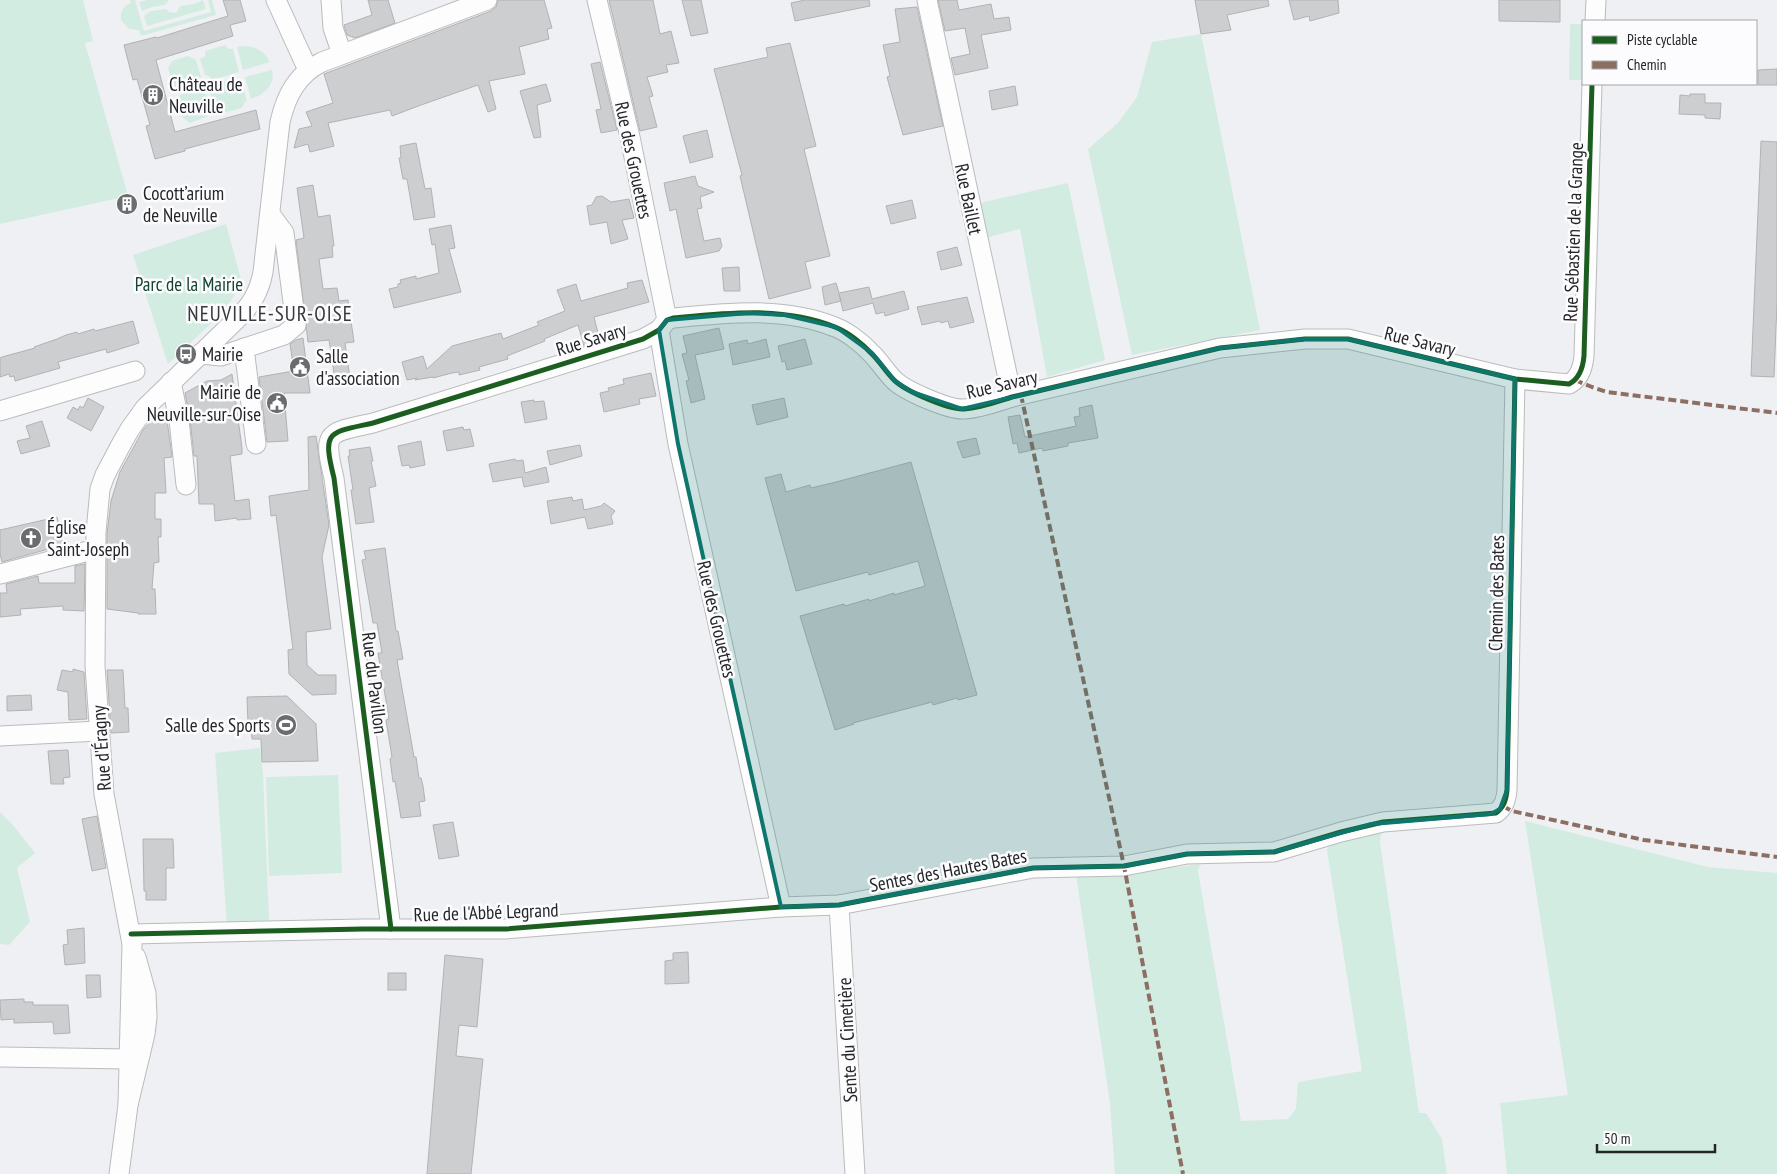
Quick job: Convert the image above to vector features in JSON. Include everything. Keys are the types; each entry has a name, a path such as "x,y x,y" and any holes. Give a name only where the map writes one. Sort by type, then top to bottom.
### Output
{"street":[{"path":"276,0 308,70 342,54 487,0"},
{"path":"331,0 333,28 342,54"},
{"name":"Rue des Grouettes","path":"597,0 630,137 663,325 678,444 781,907"},
{"name":"Rue Baillet","path":"927,0 1012,397"},
{"path":"1595,20 1596,0"},
{"name":"Rue d'Éragny","path":"119,1174 134,1057 131,939 104,794 99,731 95,666 96,549 100,489 135,421 171,382 250,306 256,295 263,272 276,148 283,107 296,83 308,70"},
{"name":"Rue Sébastien de la Grange","path":"1575,380 1581,369 1584,356 1592,85"},
{"path":"200,354 221,356 284,335 296,325 284,233 270,214"},
{"name":"Rue Savary","path":"328,441 333,434 343,430 392,418 643,339 663,325 726,313 785,315 811,320 836,328 855,339 872,353 895,381 912,392 962,409 984,406 1012,397 1220,348 1304,339 1348,339 1515,379 1565,384 1573,383 1575,380"},
{"path":"244,348 256,444"},
{"path":"0,411 135,371"},
{"name":"Chemin des Bates","path":"1503,806 1506,801 1507,790 1515,379"},
{"path":"171,382 180,420 186,485"},
{"name":"Rue du Pavillon","path":"328,441 328,453 338,506 391,929"},
{"path":"0,574 96,549"},
{"path":"0,736 99,731"},
{"name":"Sentes des Hautes Bates","path":"781,907 839,906 1033,868 1124,866 1187,854 1274,852 1372,824 1491,814 1496,813 1503,806"},
{"name":"Sente du Cimetière","path":"839,906 855,1174"},
{"name":"Rue de l'Abbé Legrand","path":"131,939 391,929 506,929 781,907"},
{"path":"0,1057 134,1057"}],"highlighted area":[{"path":"748,313 785,315 836,327 872,353 895,381 912,392 962,409 1220,348 1305,339 1348,339 1515,379 1507,790 1500,809 1491,814 1372,824 1274,852 1187,854 1124,866 1033,868 839,905 781,907 678,444 659,330 667,320"}],"green space":[{"path":"0,0 83,0 93,41 85,43 128,196 0,224"},
{"path":"130,0 135,0 144,31 211,12 208,0 212,0 216,15 141,36 139,30 129,29 121,20 122,11 124,7 131,3"},
{"path":"169,0 165,5 142,11 139,2"},
{"path":"203,0 206,9 147,26 144,16 151,11 166,9 169,12 176,13 180,6 194,4"},
{"path":"1570,24 1582,24 1582,80 1569,80"},
{"path":"1201,34 1260,330 1132,355 1088,149 1118,123 1137,97 1152,42"},
{"path":"225,45 229,49 233,49 239,72 212,80 209,76 205,75 200,59 205,56 205,51"},
{"path":"243,46 259,50 270,62 243,70 237,47"},
{"path":"188,56 196,60 201,77 197,79 196,84 179,89 173,85 168,68 172,61"},
{"path":"272,70 271,84 260,95 251,99 245,77"},
{"path":"240,78 247,101 242,108 223,113 215,110 210,93 214,85"},
{"path":"198,90 206,94 211,111 206,117 190,123 183,118 177,102 181,94"},
{"path":"1068,183 1105,360 1047,377 1020,229 978,240 971,205"},
{"name":"Parc de la Mairie","path":"226,224 242,283 224,311 168,364 133,255"},
{"path":"260,748 263,773 269,920 227,926 215,753"},
{"path":"338,775 342,873 269,876 266,777"},
{"path":"0,812 35,853 17,868 30,922 9,945 0,944"},
{"path":"1525,821 1708,867 1777,873 1777,1174 1507,1174 1500,1103 1568,1095"},
{"path":"1382,828 1380,842 1419,1113 1426,1113 1442,1139 1447,1174 1115,1174 1110,1103 1076,875 1106,876 1200,864 1198,871 1241,1121 1288,1119 1296,1109 1298,1082 1362,1071 1327,850 1330,844"}],"building":[{"name":"Château de Neuville","path":"223,0 240,0 246,21 230,25 233,36 156,60 175,132 256,110 260,129 155,159 146,126 150,125 137,79 133,80 124,45 157,38 228,16"},
{"path":"368,0 388,0 395,23 355,38 347,35 344,25 372,15"},
{"path":"498,0 544,0 552,28 547,29 549,39 519,47 525,74 489,81 496,109 488,112 478,85 392,116 390,110 328,123 334,146 310,152 308,144 294,148 299,129 312,126 306,112 333,103 324,74 491,11 496,7"},
{"path":"609,0 653,0 660,34 671,31 679,63 666,65 668,72 647,77 653,96 649,97 657,127 640,131"},
{"path":"682,0 701,0 708,33 691,36"},
{"path":"805,0 869,0 870,6 795,21 791,3"},
{"path":"938,0 957,0 959,10 991,4 994,19 1009,17 1011,30 981,35 988,68 955,75 951,58 970,54 965,28 945,31"},
{"path":"1195,0 1268,0 1269,6 1227,15 1231,30 1201,34"},
{"path":"1289,0 1338,0 1339,13 1310,21 1309,16 1294,20"},
{"path":"1499,0 1560,0 1560,22 1499,21"},
{"path":"917,7 943,126 903,135 887,77 890,76 883,45 900,42 895,9"},
{"path":"790,43 816,146 804,149 830,256 805,262 811,288 769,299 740,176 742,175 714,69 768,57 766,48"},
{"path":"600,62 617,130 601,133 596,110 601,109 591,64"},
{"path":"1777,69 1777,85 1758,85 1758,70"},
{"path":"546,84 551,101 537,105 541,137 534,138 520,91"},
{"path":"1015,86 1018,105 992,110 989,91"},
{"path":"1690,94 1705,94 1705,103 1721,103 1720,119 1705,118 1705,115 1679,114 1680,95 1690,96"},
{"path":"707,130 713,157 690,163 683,136"},
{"path":"1761,141 1777,142 1777,303 1774,377 1751,376"},
{"path":"416,143 425,189 431,188 435,217 414,220 407,179 403,179 399,158 401,158 400,146"},
{"path":"695,176 698,186 714,192 700,197 702,208 697,209 704,241 720,238 722,246 719,251 686,258 676,209 670,211 664,183"},
{"path":"313,185 318,217 330,215 334,246 332,246 333,257 319,259 323,289 337,288 339,301 348,300 354,342 345,343 350,378 335,380 329,340 308,342 296,240 304,238 297,188"},
{"path":"602,196 611,202 629,199 634,218 622,220 628,239 611,244 607,222 590,225 587,206 592,205 596,197"},
{"path":"912,200 916,218 891,224 886,206"},
{"path":"451,225 455,248 449,249 461,292 394,308 389,289 398,287 398,284 401,283 400,280 416,276 416,279 439,273 435,244 432,245 429,229"},
{"path":"957,247 962,265 941,270 937,252"},
{"path":"739,267 740,291 724,291 722,268"},
{"path":"642,280 649,302 594,317 600,341 584,346 578,325 507,356 508,359 479,367 480,370 459,375 459,372 433,378 407,380 402,362 423,356 427,369 452,346 501,333 503,339 539,325 537,322 565,311 557,290 576,284 581,301 628,288 627,283"},
{"path":"836,283 839,293 869,287 872,299 904,291 909,309 885,316 884,312 876,314 873,303 843,311 841,301 825,305 822,287"},
{"path":"967,297 974,322 950,328 948,321 922,325 917,307"},
{"path":"133,321 139,343 107,353 106,349 58,362 60,368 15,381 14,376 10,377 9,374 0,377 0,358 2,357 35,348 66,335 77,332 78,334 94,329 95,331"},
{"path":"719,328 724,349 695,355 705,399 691,403 686,381 689,380 682,354 687,353 683,336"},
{"path":"303,338 310,393 284,393 288,441 267,442 259,377 294,371 290,344"},
{"path":"766,339 770,357 733,365 729,344 747,340 748,344"},
{"path":"805,339 812,364 787,370 785,361 782,362 778,346"},
{"path":"651,373 656,396 639,399 640,404 604,412 600,393 609,391 608,388 624,384 623,379"},
{"path":"232,374 242,448 242,454 230,456 235,501 249,499 251,519 237,520 237,518 215,521 214,504 199,504 197,456 194,456 185,393 207,381 221,380"},
{"path":"88,398 104,407 91,431 67,418 73,407 78,410 80,406 83,408"},
{"path":"784,398 788,417 757,425 752,405"},
{"path":"534,400 534,402 544,401 547,419 525,423 521,402"},
{"path":"1092,405 1098,438 1068,443 1068,446 1043,451 1042,448 1019,453 1017,443 1013,444 1008,417 1020,415 1025,437 1076,426 1074,417 1080,416 1079,408"},
{"path":"152,420 167,420 172,457 164,458 166,493 155,493 155,519 161,519 161,537 158,537 159,562 154,563 152,589 155,589 156,614 138,614 107,609 107,534 111,501 120,472 143,430"},
{"path":"42,421 50,446 21,454 17,441 30,438 26,426"},
{"path":"463,427 464,430 470,429 474,446 447,451 443,431"},
{"path":"316,436 329,525 322,557 331,629 306,632 307,665 318,675 336,675 336,694 312,695 289,674 288,650 293,649 276,515 271,516 269,496 309,490 308,437"},
{"path":"976,438 980,454 963,458 957,442"},
{"path":"421,441 425,465 410,468 409,465 402,466 398,446"},
{"path":"580,445 582,456 550,465 547,451"},
{"path":"370,447 376,486 369,488 374,522 356,524 351,490 353,490 348,456 350,456 349,450"},
{"path":"515,459 516,461 523,460 525,473 546,467 549,482 524,487 522,477 493,482 489,464"},
{"path":"911,462 977,695 958,700 957,698 933,705 932,702 853,723 835,730 800,616 844,604 845,606 894,593 894,595 925,586 918,561 869,575 868,572 796,591 765,478 781,474 786,492 810,485 811,488 836,482"},
{"path":"572,497 573,501 582,499 584,510 601,506 604,503 615,511 611,516 613,524 588,529 585,517 551,524 547,501"},
{"name":"Église Saint-Joseph","path":"57,517 63,545 2,562 0,530"},
{"path":"385,548 396,631 398,631 403,659 397,660 414,757 416,757 425,801 419,802 421,816 401,818 390,759 392,757 386,720 389,719 378,653 382,653 377,623 373,623 362,560 366,559 364,551"},
{"path":"85,564 84,611 63,610 63,606 20,609 21,615 0,617 0,593 7,593 6,584 38,576 39,583 75,583 75,566"},
{"path":"73,669 84,672 87,719 69,720 68,692 57,690 62,670 73,672"},
{"path":"107,670 123,670 125,708 128,708 129,732 111,733"},
{"path":"31,695 32,710 7,711 7,696"},
{"name":"Salle des Sports","path":"287,696 316,724 318,761 262,762 261,739 252,739 251,723 248,723 247,697"},
{"path":"68,750 70,777 63,778 64,784 51,784 48,751"},
{"path":"97,816 106,868 92,871 82,819"},
{"path":"453,822 459,856 439,859 433,825"},
{"path":"143,839 173,839 174,868 166,868 166,900 146,900 146,891 144,891"},
{"path":"84,928 85,963 65,965 63,945 68,944 67,930"},
{"path":"688,952 689,983 665,984 665,961 673,960 673,953"},
{"path":"445,955 483,959 477,1027 459,1025 456,1056 483,1059 471,1174 427,1174"},
{"path":"388,973 406,973 406,990 388,990"},
{"path":"86,975 100,975 101,997 87,998"},
{"path":"24,999 24,1002 33,1002 33,1005 68,1005 70,1033 54,1034 53,1022 14,1023 14,1019 1,1020 0,1000"}],"marked path":[{"path":"1575,380 1607,392 1777,413"},
{"path":"1021,395 1124,866 1183,1174"},
{"path":"1503,806 1512,811 1644,840 1777,857"}],"cycle path":[{"path":"391,929 334,478 330,462 329,442 332,436 346,429 373,423 643,339 659,330 667,320 673,318 734,313 796,316 816,320 840,329 864,346 891,377 907,389 928,399 964,409 1220,348 1305,339 1348,339 1515,379 1569,384 1580,372 1584,356 1592,85"},
{"path":"131,934 363,929 506,929 781,907 839,905 1033,868 1124,866 1187,854 1274,852 1341,832 1383,822 1496,813 1504,803 1507,790 1515,379"}],"place":[{"name":"Château de Neuville","path":"153,95"},
{"name":"Cocott’arium de Neuville","path":"127,204"},
{"name":"Mairie","path":"186,354"},
{"name":"Salle d'association","path":"300,367"},
{"name":"Mairie de Neuville-sur-Oise","path":"277,403"},
{"name":"Église Saint-Joseph","path":"31,538"},
{"name":"Salle des Sports","path":"286,725"}],"district":[{"name":"NEUVILLE-SUR-OISE","path":"270,313"}]}
